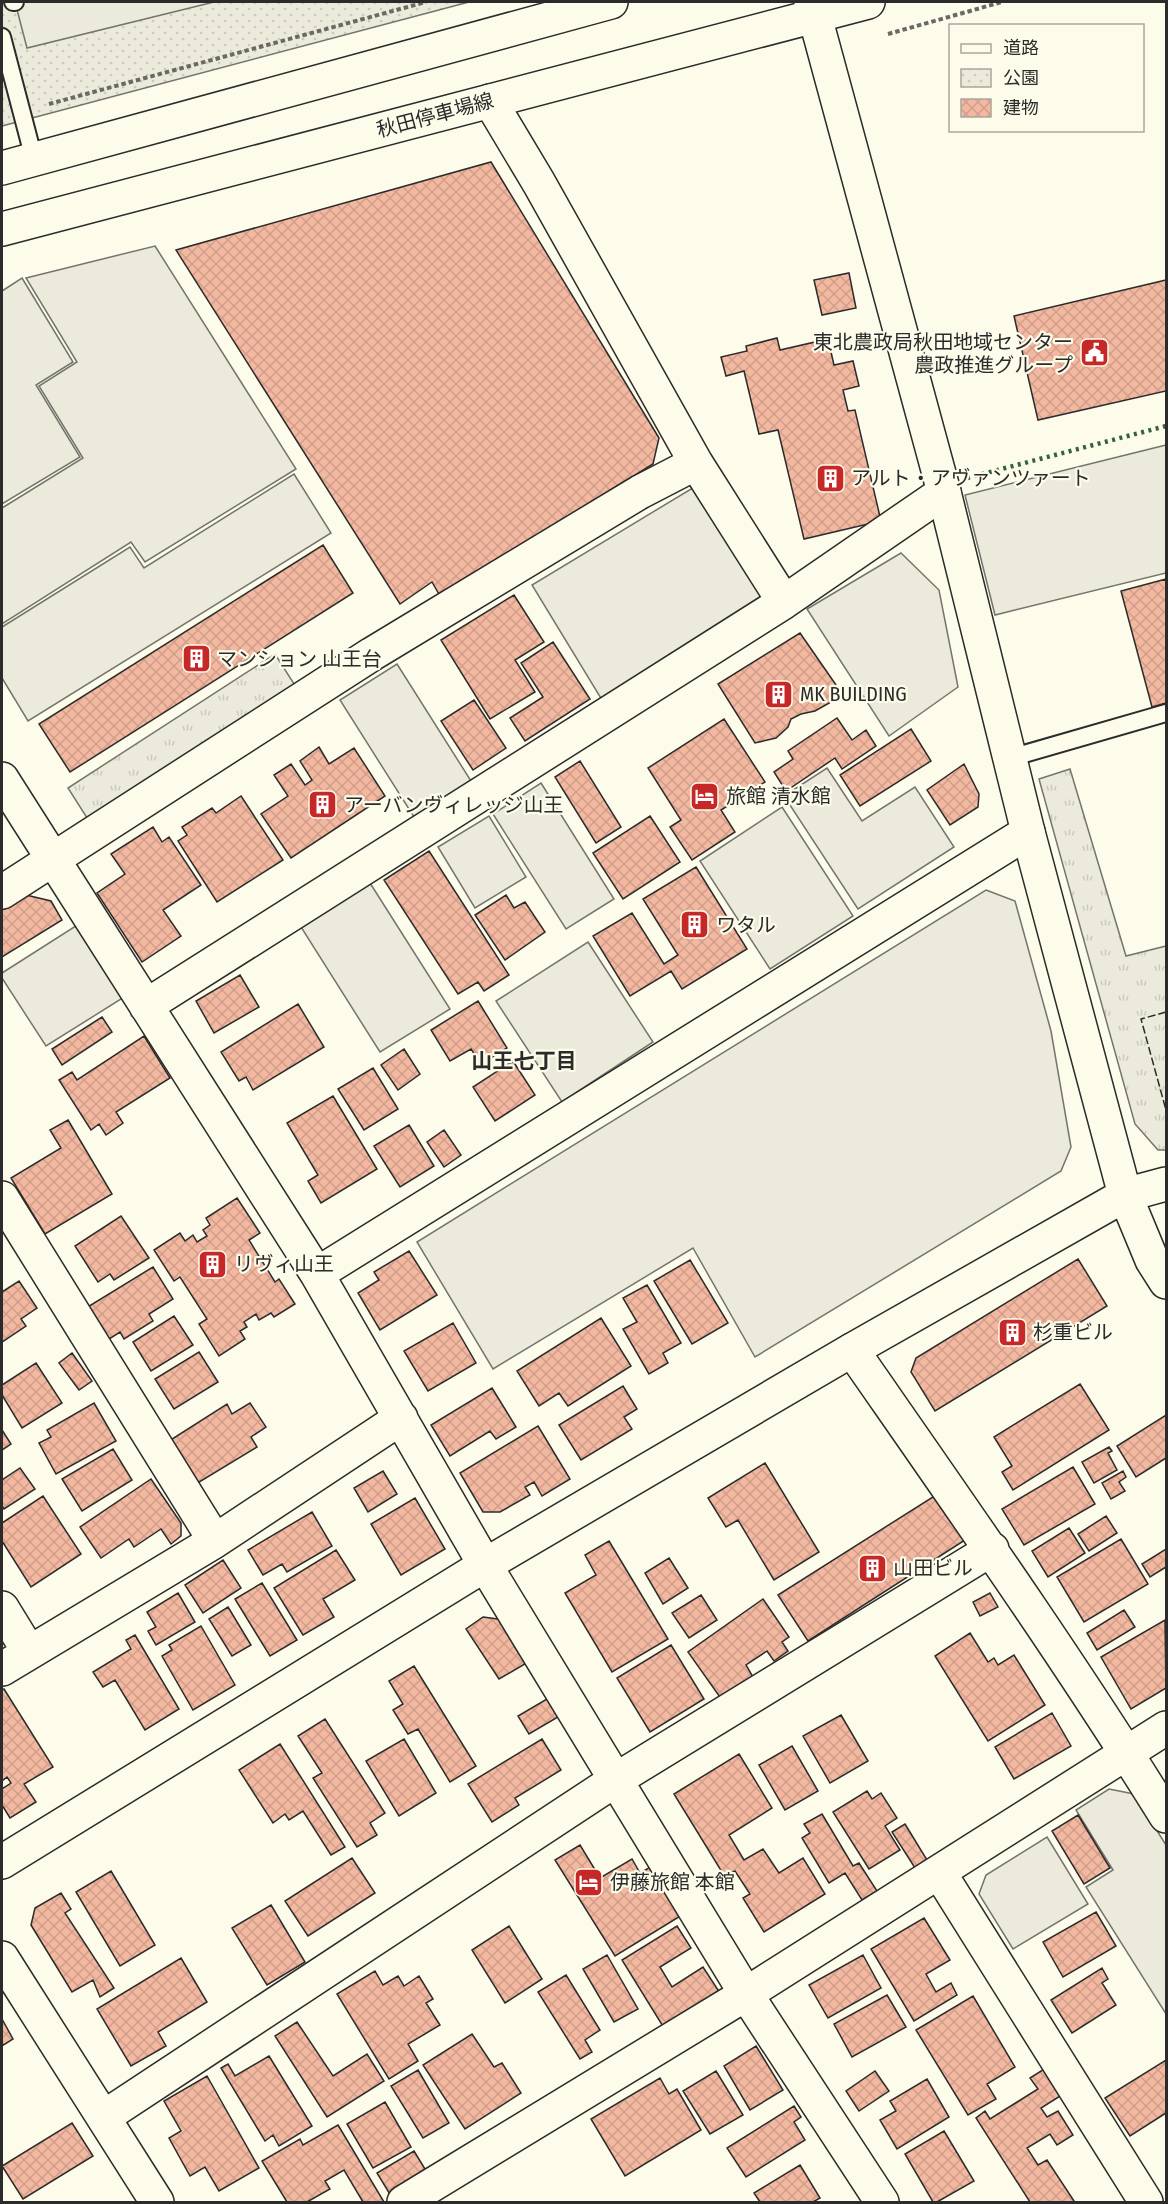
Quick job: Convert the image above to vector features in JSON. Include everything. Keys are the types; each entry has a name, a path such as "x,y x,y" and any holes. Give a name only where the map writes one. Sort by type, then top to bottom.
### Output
{"street":[{"path":"2,168 611,2"},
{"name":"秋田停車場線","path":"2,229 490,101 813,9 868,2"},
{"path":"813,9 944,492 1029,832 1125,1195 1152,1260 1167,1282"},
{"path":"490,101 539,183 696,463 784,602"},
{"path":"2,892 372,654 640,492 696,463"},
{"path":"146,1006 784,602 944,492"},
{"path":"2,778 317,1274 485,1565 746,1994 876,2201"},
{"path":"317,1274 1029,832"},
{"path":"2,1862 485,1565 852,1350 1125,1195 1167,1184"},
{"path":"2,1198 215,1541"},
{"path":"852,1350 992,1550 1167,1816"},
{"path":"2,1669 215,1541 401,1418"},
{"path":"104,2117 617,1779 992,1550"},
{"path":"2,1608 29,1652"},
{"path":"404,2202 746,1994 1167,1728"},
{"path":"939,1872 1146,2202"},
{"path":"2,1958 157,2202"}],"lane":[{"path":"2,37 5,59 22,111 34,159"},
{"path":"1010,758 1167,714"}],"path":[{"path":"22,111 426,2"}],"green space":[{"path":"2,2 469,2 2,126"},
{"path":"275,654 296,687 89,821 68,788"},
{"path":"1070,769 1126,956 1166,946 1166,1150 1158,1150 1135,1124 1039,779"}],"shaded area":[{"path":"15,2 214,2 27,48"},
{"path":"155,246 296,469 145,562 131,542 2,624 2,508 83,458 39,386 77,362 26,278"},
{"path":"22,278 73,362 36,385 80,457 2,504 2,291"},
{"path":"1166,445 1166,573 995,615 965,495"},
{"path":"294,474 331,533 28,721 2,678 2,627 130,547 144,568"},
{"path":"696,486 766,598 602,700 532,585"},
{"path":"901,553 939,590 958,687 889,736 807,609"},
{"path":"397,664 471,781 414,817 340,700"},
{"path":"827,768 862,821 915,787 954,847 858,909 784,796"},
{"path":"541,783 614,899 566,929 493,814"},
{"path":"782,807 853,916 770,969 700,861"},
{"path":"489,816 526,877 475,908 438,847"},
{"path":"370,883 450,1009 380,1052 301,927"},
{"path":"986,890 1015,901 1051,1031 1071,1147 1061,1171 755,1357 693,1248 493,1369 417,1242"},
{"path":"82,922 129,994 46,1046 2,978 2,973"},
{"path":"588,942 653,1042 562,1102 496,1001"},
{"path":"1109,1789 1134,1794 1166,1845 1166,2014 1086,1887 1113,1870 1076,1810"},
{"path":"1047,1837 1088,1904 1013,1949 979,1894 986,1875"}],"building":[{"path":"491,162 659,438 653,464 440,596 432,582 400,604 176,250"},
{"path":"849,273 856,308 822,315 814,280"},
{"name":"東北農政局秋田地域センター 農政推進グループ","path":"1166,280 1166,391 1038,420 1014,316"},
{"name":"アルト・アヴァンツァート","path":"777,338 780,350 828,339 834,365 853,361 859,386 843,390 848,411 855,410 881,521 804,539 778,430 759,434 744,371 726,376 721,357 747,351 746,346"},
{"name":"マンション 山王台","path":"323,545 353,593 70,772 39,724"},
{"path":"1166,579 1166,703 1152,707 1121,591"},
{"path":"514,595 544,642 515,660 535,692 490,719 441,640"},
{"name":"MK BUILDING","path":"800,633 836,685 831,702 815,711 791,719 788,727 776,738 755,743 718,684"},
{"path":"553,642 590,699 525,741 510,718 543,697 521,663"},
{"path":"474,700 506,748 473,770 441,721"},
{"path":"837,718 852,740 866,730 876,746 842,769 835,758 786,791 774,772 793,759 788,751"},
{"name":"旅館 清水館","path":"724,719 765,782 721,810 735,832 692,860 670,827 681,820 648,768"},
{"path":"911,729 931,761 860,806 840,775"},
{"name":"アーバンヴィレッジ山王","path":"319,747 329,764 354,748 385,796 291,858 261,814 288,796 274,775 291,764 305,785 312,780 300,761"},
{"path":"580,761 621,827 596,843 555,777"},
{"path":"964,764 979,794 978,807 950,825 927,790"},
{"path":"241,796 283,860 217,902 178,841 187,835 182,827 212,808 216,813"},
{"path":"650,816 680,862 623,899 593,853"},
{"path":"153,827 162,842 169,837 201,885 163,910 181,936 142,962 97,893 125,874 111,854"},
{"path":"429,851 509,975 484,991 478,982 458,994 384,880"},
{"name":"ワタル","path":"696,867 747,949 682,989 671,971 630,996 593,936 632,913 664,964 678,955 643,899"},
{"path":"26,895 51,901 62,920 2,957 2,910"},
{"path":"506,895 514,908 525,902 545,932 505,960 475,915"},
{"path":"240,975 259,1007 214,1033 196,1001"},
{"path":"478,1001 507,1048 481,1064 471,1049 450,1061 431,1030"},
{"path":"298,1004 324,1047 253,1090 246,1077 239,1081 221,1052"},
{"path":"102,1017 112,1032 62,1065 52,1049"},
{"path":"144,1036 170,1078 116,1112 123,1123 106,1135 99,1124 91,1130 59,1080 72,1072 77,1080"},
{"path":"404,1049 420,1074 398,1090 381,1065"},
{"path":"513,1061 535,1095 495,1121 473,1087"},
{"path":"373,1068 398,1109 364,1130 338,1089"},
{"path":"333,1096 377,1169 321,1203 308,1181 318,1175 287,1123"},
{"path":"68,1120 112,1194 45,1234 11,1178 61,1148 50,1130"},
{"path":"409,1125 434,1166 400,1187 374,1146"},
{"path":"444,1130 461,1155 444,1167 427,1142"},
{"name":"リヴィ山王","path":"237,1198 260,1233 249,1240 275,1282 279,1279 295,1304 274,1317 271,1313 259,1320 256,1314 244,1322 247,1327 240,1331 245,1339 219,1356 199,1324 207,1319 180,1277 174,1281 154,1250 180,1233 185,1241 193,1235 197,1242 207,1236 203,1230 210,1225 206,1218"},
{"path":"121,1216 149,1258 114,1280 110,1274 98,1282 75,1246"},
{"path":"409,1251 437,1295 380,1330 358,1293 379,1280 374,1272"},
{"name":"杉重ビル","path":"1078,1259 1107,1306 935,1411 911,1372 916,1358"},
{"path":"690,1260 728,1323 692,1344 654,1281"},
{"path":"153,1267 173,1299 149,1314 153,1321 124,1339 120,1332 106,1341 86,1308"},
{"path":"19,1281 37,1308 21,1319 26,1326 2,1342 2,1292"},
{"path":"647,1285 681,1343 663,1353 668,1363 649,1374 623,1329 637,1322 623,1298"},
{"path":"174,1316 193,1345 151,1371 133,1342"},
{"path":"601,1318 631,1366 568,1406 559,1393 539,1406 517,1371"},
{"path":"453,1323 476,1363 428,1391 404,1351"},
{"path":"199,1352 218,1382 174,1409 155,1379"},
{"path":"72,1353 92,1381 79,1390 59,1363"},
{"path":"36,1363 62,1403 22,1428 2,1395 2,1385"},
{"path":"1080,1384 1109,1430 1013,1490 1002,1472 1012,1466 994,1437"},
{"path":"623,1386 637,1409 624,1417 632,1429 581,1460 559,1425"},
{"path":"492,1388 516,1427 496,1439 490,1431 450,1456 431,1425"},
{"path":"94,1403 116,1441 56,1474 39,1443 51,1437 47,1430"},
{"path":"250,1403 266,1427 251,1437 257,1447 196,1484 169,1441 227,1404 232,1414"},
{"path":"1166,1415 1166,1458 1136,1477 1117,1446"},
{"path":"538,1426 570,1479 542,1496 534,1482 525,1487 530,1495 500,1512 483,1512 460,1473"},
{"path":"2,1430 11,1444 2,1450"},
{"path":"1109,1447 1112,1451 1108,1453 1117,1470 1094,1483 1082,1462"},
{"path":"113,1449 132,1480 82,1511 62,1479"},
{"path":"765,1463 819,1552 774,1580 738,1520 726,1527 708,1498"},
{"path":"1073,1467 1095,1504 1024,1545 1002,1509"},
{"path":"20,1468 35,1489 4,1509 2,1480"},
{"path":"383,1471 397,1494 368,1512 354,1488"},
{"path":"1123,1471 1126,1477 1119,1482 1125,1491 1111,1499 1102,1483"},
{"path":"151,1479 181,1523 181,1536 171,1544 161,1529 134,1547 129,1539 101,1558 80,1527"},
{"name":"山田ビル","path":"936,1495 965,1540 808,1641 778,1595"},
{"path":"43,1496 81,1554 31,1587 2,1541 2,1523"},
{"path":"415,1498 445,1549 401,1575 371,1524"},
{"path":"312,1512 332,1546 287,1572 282,1564 263,1575 248,1550"},
{"path":"1106,1516 1117,1533 1089,1551 1078,1534"},
{"path":"1069,1528 1085,1553 1048,1577 1032,1551"},
{"path":"1121,1539 1148,1584 1084,1622 1057,1577"},
{"path":"609,1541 668,1639 612,1672 565,1593 596,1575 585,1555"},
{"path":"1166,1549 1166,1567 1150,1577 1142,1564"},
{"path":"336,1550 355,1580 323,1599 334,1617 303,1635 274,1588"},
{"path":"669,1558 688,1588 663,1604 645,1573"},
{"path":"223,1560 241,1588 203,1613 185,1585"},
{"path":"262,1583 297,1640 270,1656 235,1599"},
{"path":"178,1593 195,1622 156,1645 148,1631 156,1627 147,1612"},
{"path":"990,1593 998,1607 980,1616 973,1602"},
{"path":"701,1595 717,1620 689,1638 672,1613"},
{"path":"763,1599 789,1637 782,1642 788,1651 774,1661 767,1651 746,1665 753,1677 722,1700 688,1652"},
{"path":"228,1607 251,1645 232,1656 209,1619"},
{"path":"1124,1610 1135,1627 1097,1650 1087,1633"},
{"path":"483,1617 505,1620 530,1661 499,1679 466,1629"},
{"path":"1165,1620 1166,1688 1131,1709 1101,1657"},
{"path":"201,1626 235,1685 193,1710 162,1656 172,1650 169,1645"},
{"path":"970,1633 988,1662 994,1658 998,1665 1014,1655 1045,1705 988,1741 935,1656"},
{"path":"135,1635 179,1709 145,1730 115,1680 103,1687 93,1672 131,1649 126,1640"},
{"path":"671,1645 704,1699 650,1732 617,1678"},
{"path":"414,1666 476,1766 450,1782 418,1729 408,1734 393,1710 403,1704 389,1681"},
{"path":"4,1689 53,1767 24,1784 36,1802 10,1818 2,1805 2,1789 11,1783 7,1777 2,1781 2,1690"},
{"path":"552,1696 563,1714 529,1734 518,1716"},
{"path":"1052,1713 1071,1746 1014,1779 995,1747"},
{"path":"841,1715 868,1761 830,1783 803,1736"},
{"path":"325,1719 385,1813 370,1823 377,1835 357,1847 313,1778 322,1773 298,1736"},
{"path":"404,1739 436,1793 399,1816 366,1761"},
{"path":"542,1739 561,1770 515,1798 519,1805 492,1822 468,1784"},
{"path":"280,1744 345,1847 331,1855 303,1811 289,1820 285,1814 273,1823 239,1770"},
{"path":"792,1746 818,1791 785,1810 759,1765"},
{"path":"739,1754 772,1808 729,1835 744,1860 763,1849 779,1873 803,1858 825,1894 764,1932 743,1898 750,1894 735,1871 725,1877 674,1794"},
{"path":"867,1791 872,1799 881,1793 897,1818 885,1826 900,1850 869,1869 833,1812"},
{"path":"822,1814 853,1866 859,1863 877,1891 862,1900 845,1873 829,1883 802,1838 810,1833 804,1824"},
{"path":"1078,1815 1110,1868 1084,1884 1052,1831"},
{"path":"905,1824 927,1860 915,1868 892,1832"},
{"path":"580,1845 600,1878 632,1859 640,1873 656,1864 687,1912 615,1956 555,1860"},
{"path":"352,1858 375,1893 308,1936 285,1901"},
{"path":"111,1871 155,1945 120,1966 76,1892"},
{"path":"61,1893 71,1909 65,1913 114,1988 100,1997 93,1980 72,1992 31,1925 35,1908"},
{"path":"271,1905 305,1962 267,1985 232,1928"},
{"path":"1096,1912 1116,1946 1063,1977 1043,1942"},
{"path":"924,1918 950,1960 926,1974 936,1992 951,1983 957,1995 914,2021 871,1949"},
{"path":"509,1926 542,1979 505,2003 472,1950"},
{"path":"677,1926 691,1948 660,1967 672,1987 703,1967 720,1993 664,2028 622,1960"},
{"path":"607,1955 638,2009 614,2022 583,1969"},
{"path":"863,1955 881,1988 828,2018 809,1985"},
{"path":"181,1958 207,2002 158,2032 166,2046 131,2066 97,2009"},
{"path":"1102,1968 1108,1979 1102,1983 1116,2005 1072,2033 1051,2000"},
{"path":"375,1971 383,1985 398,1976 404,1986 419,1976 433,1999 426,2003 440,2025 408,2044 418,2061 389,2079 337,1994"},
{"path":"566,1975 600,2030 585,2040 592,2052 580,2059 538,1992"},
{"path":"887,1995 906,2027 852,2057 834,2024"},
{"path":"973,1996 1015,2067 987,2084 996,2099 968,2115 916,2030"},
{"path":"2,2019 13,2039 2,2046"},
{"path":"297,2022 333,2076 367,2054 384,2081 327,2117 275,2036"},
{"path":"472,2034 494,2067 502,2063 521,2093 465,2129 423,2065"},
{"path":"756,2046 783,2090 750,2110 724,2066"},
{"path":"269,2056 312,2126 279,2146 273,2135 265,2141 221,2068 228,2064 235,2076"},
{"path":"1166,2060 1166,2113 1130,2136 1105,2098"},
{"path":"1049,2066 1065,2093 1041,2108 1047,2117 1058,2111 1073,2135 1057,2145 1050,2134 1027,2148 1038,2165 1047,2160 1074,2201 1072,2202 1030,2202 976,2118 985,2111 990,2119 1038,2089 1030,2078"},
{"path":"418,2070 449,2123 423,2138 391,2086"},
{"path":"716,2071 743,2115 710,2134 683,2091"},
{"path":"875,2071 889,2091 859,2111 846,2091"},
{"path":"207,2076 259,2168 219,2191 205,2167 190,2176 169,2138 181,2131 164,2101"},
{"path":"660,2078 669,2094 677,2089 701,2130 625,2176 591,2119"},
{"path":"927,2079 949,2117 897,2149 880,2120 896,2111 890,2101"},
{"path":"385,2102 411,2147 373,2168 347,2124"},
{"path":"794,2106 801,2117 794,2122 805,2140 746,2177 727,2148"},
{"path":"72,2123 93,2156 23,2199 2,2166"},
{"path":"338,2125 384,2202 363,2202 344,2170 325,2181 330,2189 307,2202 287,2202 262,2161 300,2139 303,2145"},
{"path":"944,2131 974,2181 937,2202 933,2202 905,2154"},
{"path":"414,2151 428,2174 391,2196 377,2173"},
{"path":"800,2165 820,2198 813,2202 760,2202 754,2193"}],"hedge":[{"path":"967,478 1166,426"}],"fence":[{"path":"1166,1012 1141,1019 1166,1110"}],"place":[{"name":"東北農政局秋田地域センター 農政推進グループ","path":"1094,353"},
{"name":"アルト・アヴァンツァート","path":"830,478"},
{"name":"マンション 山王台","path":"196,659"},
{"name":"MK BUILDING","path":"779,694"},
{"name":"旅館 清水館","path":"705,796"},
{"name":"アーバンヴィレッジ山王","path":"323,805"},
{"name":"ワタル","path":"695,925"},
{"name":"リヴィ山王","path":"213,1264"},
{"name":"杉重ビル","path":"1012,1332"},
{"name":"山田ビル","path":"872,1568"},
{"name":"伊藤旅館 本館","path":"589,1882"}],"district":[{"name":"山王七丁目","path":"524,1061"}]}
